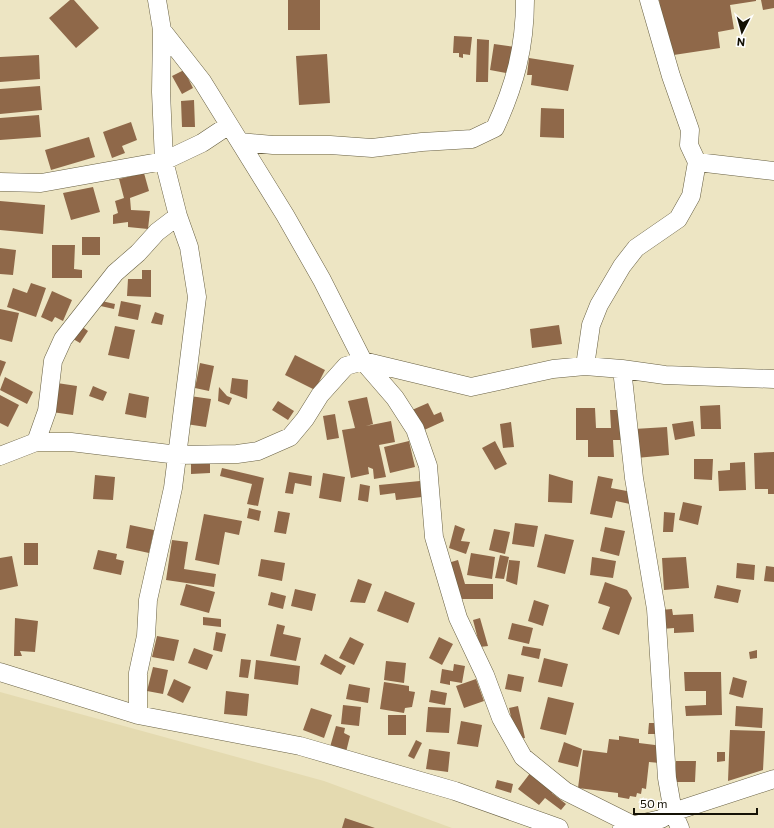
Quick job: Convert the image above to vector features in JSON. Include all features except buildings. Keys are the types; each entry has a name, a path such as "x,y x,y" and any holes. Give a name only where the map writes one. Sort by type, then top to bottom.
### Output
{"street":[{"path":"138,715 138,673 146,636 148,600 173,488 197,297 189,247 178,216 164,161 161,92 162,30 158,0"},
{"path":"240,142 273,145 330,144 372,148 422,142 472,139 495,128 514,84 522,49 525,0"},
{"path":"585,366 591,325 599,305 622,266 636,248 678,219 691,196 697,162 689,145 690,130 671,76 649,0"},
{"path":"162,30 202,81 285,215 322,280 363,361 395,398 416,429 428,466 434,537 458,618 485,675 501,718 523,757 565,791 627,827 661,819 676,820 774,779"},
{"path":"0,182 41,183 164,161 202,144 230,125"},
{"path":"697,162 774,171"},
{"path":"36,442 48,411 53,360 63,339 115,273 138,253 157,232 178,216"},
{"path":"0,456 36,442 71,442 178,454 237,454 258,451 290,437 305,419 320,395 346,366 363,361 471,387 554,369 585,366 665,375 774,378"},
{"path":"622,369 634,478 656,609 666,763 676,820"},
{"path":"0,672 138,715 300,746 455,791 559,828"}],"shaded area":[{"path":"0,692 324,781 452,828 0,828"}]}
